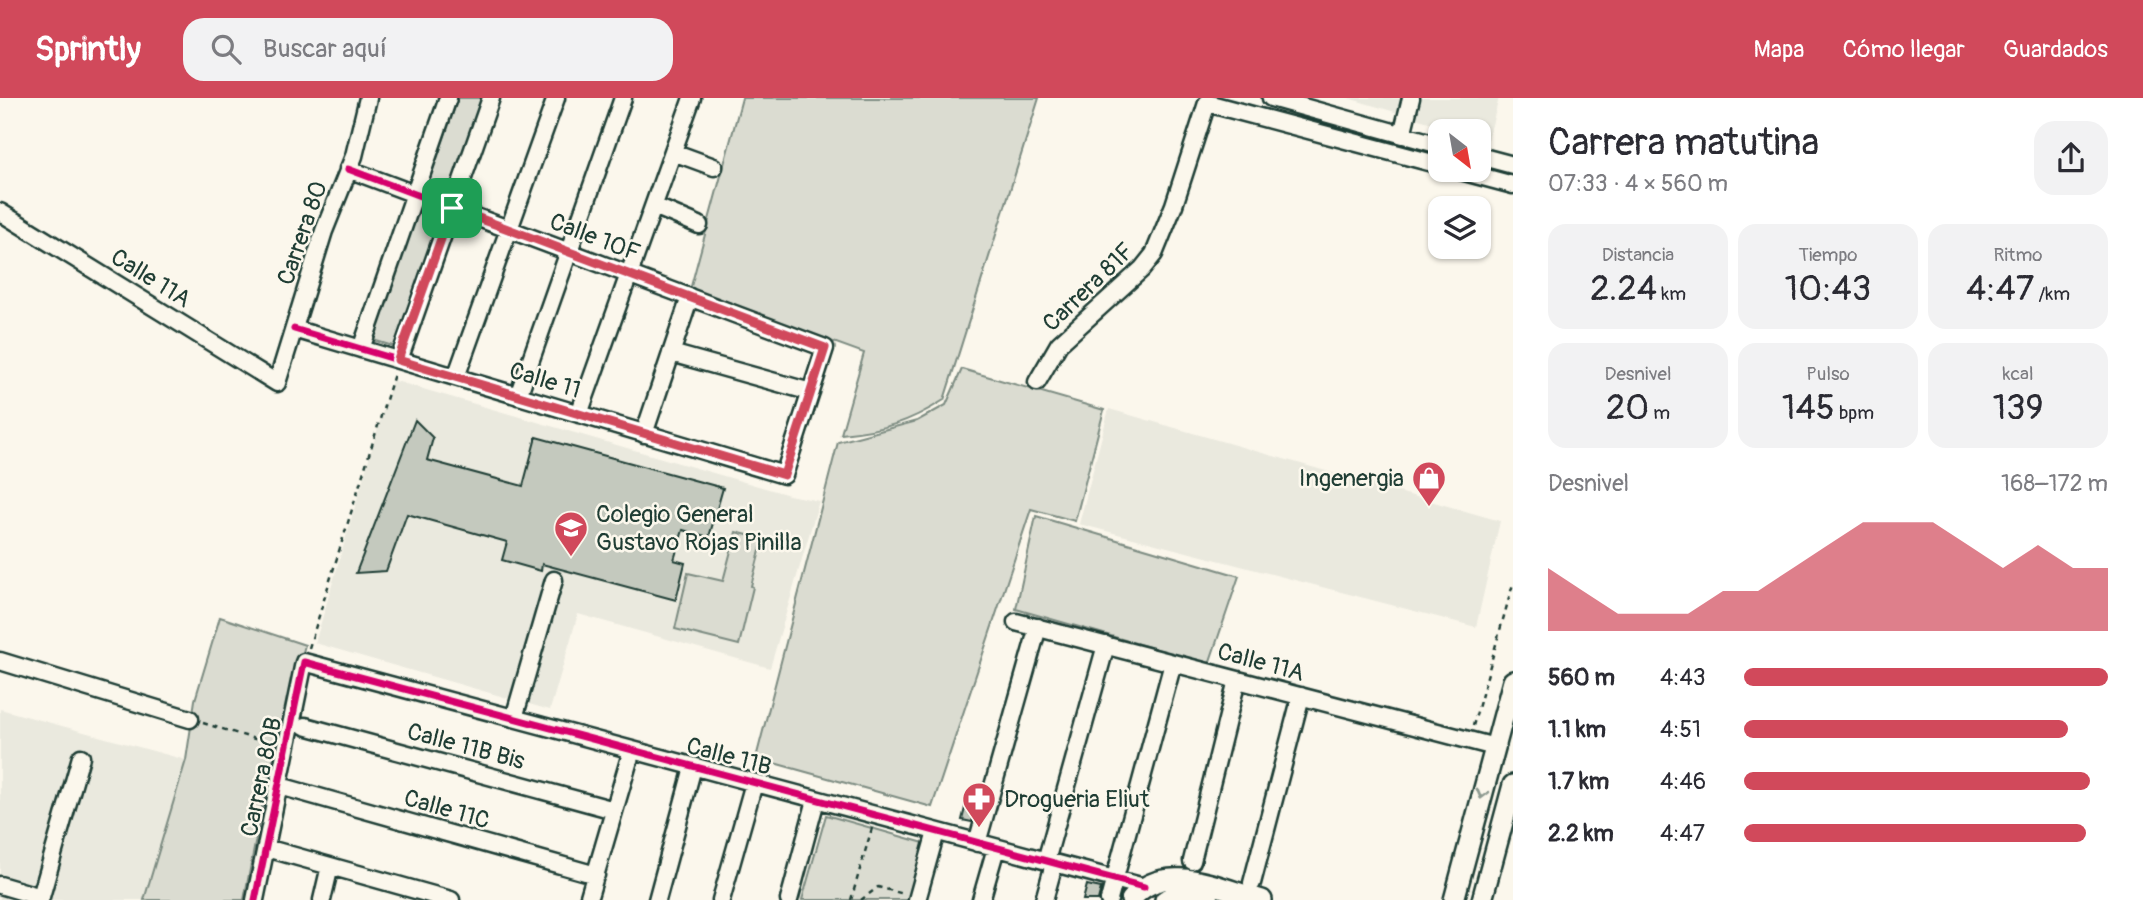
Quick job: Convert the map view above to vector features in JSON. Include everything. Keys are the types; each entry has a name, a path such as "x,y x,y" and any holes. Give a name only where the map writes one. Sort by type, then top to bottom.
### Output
{"main road":[{"path":"1454,900 1513,681"},
{"path":"1482,900 1513,785"},
{"path":"1138,894 1163,878 1177,877 1257,891"},
{"path":"1165,900 1186,895 1209,900"}],"street":[{"name":"Carrera 80","path":"277,383 324,231 358,140 368,98"},
{"path":"361,349 448,98"},
{"path":"398,360 491,98"},
{"path":"456,377 556,98"},
{"path":"518,396 623,98"},
{"path":"579,414 692,98"},
{"path":"1271,98 1428,142"},
{"path":"1402,135 1411,98"},
{"name":"Carrera 81F","path":"1037,382 1059,344 1142,269 1154,254 1171,215 1207,103 1428,162"},
{"path":"673,152 713,167"},
{"path":"1491,159 1513,165"},
{"name":"Calle 10F","path":"348,169 825,348 811,392"},
{"path":"1491,179 1513,185"},
{"path":"654,206 699,225"},
{"name":"Calle 11A","path":"0,212 277,383"},
{"path":"644,433 690,298"},
{"name":"Calle 11","path":"294,329 784,475 811,392"},
{"path":"671,353 811,392"},
{"path":"514,719 554,580"},
{"name":"Calle 11A","path":"1016,622 1495,747"},
{"path":"977,843 1038,627"},
{"path":"1044,900 1050,862 1106,645"},
{"path":"0,661 190,719"},
{"name":"Calle 11B","path":"304,662 1050,862 1114,880 1138,894"},
{"name":"Carrera 80B","path":"255,900 304,662"},
{"path":"1109,900 1173,663"},
{"path":"1192,860 1237,680"},
{"path":"1257,891 1301,696"},
{"name":"Calle 11B Bis","path":"305,726 614,810"},
{"path":"588,900 632,750"},
{"path":"0,885 40,898 81,757"},
{"path":"657,900 693,766"},
{"path":"721,900 754,783"},
{"name":"Calle 11C","path":"287,788 596,874"},
{"path":"789,900 816,800"},
{"path":"914,898 936,832"},
{"path":"266,848 330,866 395,892 451,900"},
{"path":"981,900 996,848"},
{"path":"322,900 330,866"}],"path":[{"path":"304,662 398,360"},
{"path":"1470,740 1513,584"},
{"path":"190,719 286,749"},
{"path":"851,900 873,824"},
{"path":"861,900 878,887 914,898"}],"shaded area":[{"path":"458,98 484,98 396,347 373,340"},
{"path":"742,98 1039,98 944,400 895,424 841,434 864,353 690,290"},
{"path":"1348,98 1499,98 1491,129 1491,119 1428,119 1428,122"},
{"path":"962,369 1104,410 1075,521 1031,509 932,807 756,758 838,442 917,421 946,405"},
{"name":"Colegio General Gustavo Rojas Pinilla","path":"392,380 789,495 819,501 770,668 578,614 550,710 315,643"},
{"path":"1109,409 1500,521 1476,627 1079,524"},
{"path":"1036,516 1239,576 1209,664 1016,609"},
{"path":"736,532 763,539 739,645 675,629 688,573 723,581"},
{"path":"220,617 305,645 267,782 244,900 144,900 186,760 195,700"},
{"path":"0,709 186,760 144,900 0,900"},
{"path":"826,815 924,843 908,900 802,900"}],"building":[{"path":"415,420 433,438 427,460 523,486 536,437 723,488 709,537 683,530 674,560 685,563 676,600 542,564 541,571 502,560 507,542 407,514 386,571 356,573"},
{"path":"968,796 979,799 972,822 962,820"},
{"path":"1087,885 1101,888 1098,900 1083,900"}],"cycle path":[{"path":"294,329 784,475 825,348 348,169"},
{"path":"255,900 304,662 1144,887"}],"place":[{"name":"Ingenergia","path":"1429,508"},
{"name":"Colegio General Gustavo Rojas Pinilla","path":"571,558"},
{"name":"Drogueria Eliut","path":"979,829"}],"route":[{"path":"452,208 825,348 784,475 398,360 452,208"}]}
